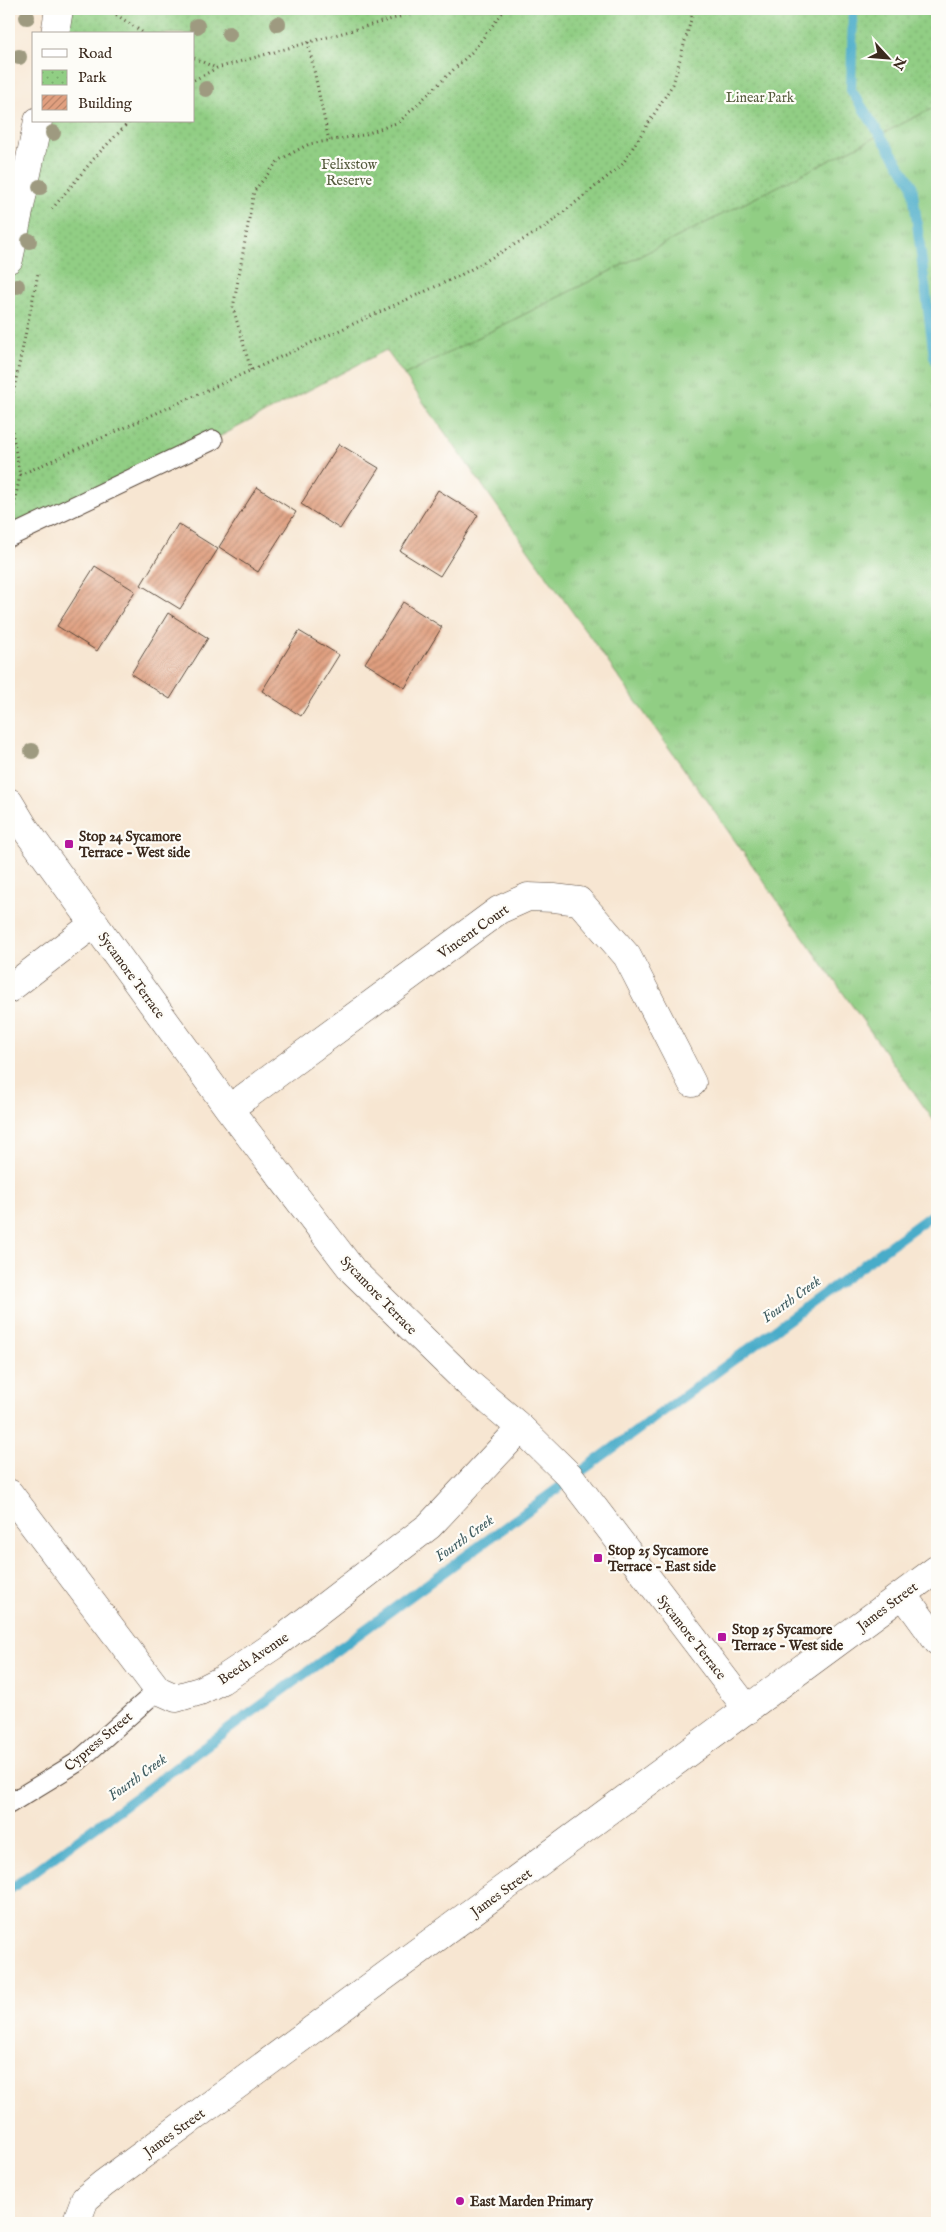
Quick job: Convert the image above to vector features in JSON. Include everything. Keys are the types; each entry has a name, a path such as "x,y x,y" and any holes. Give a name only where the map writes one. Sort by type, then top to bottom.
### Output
{"street":[{"path":"55,32 60,9"},
{"path":"9,259 38,122"},
{"name":"Sycamore Terrace","path":"9,802 24,827 229,1109 353,1271 468,1383 521,1428 577,1486 748,1710"},
{"name":"Vincent Court","path":"229,1109 499,910 528,897 579,901 597,921 627,956 692,1083"},
{"path":"9,990 95,923"},
{"name":"Beech Avenue","path":"158,1690 176,1698 200,1691 222,1680 273,1646 428,1526 521,1428"},
{"path":"9,1493 158,1690"},
{"name":"James Street","path":"76,2223 85,2200 103,2184 937,1570"},
{"path":"903,1594 937,1641"}],"lane":[{"path":"9,538 213,440"},
{"name":"Cypress Street","path":"9,1804 76,1763 158,1690"}],"path":[{"path":"108,9 142,32"},
{"path":"195,79 217,68 428,9"},
{"path":"251,370 233,308 254,191 279,160 309,144 363,135 399,122 473,51 505,9"},
{"path":"20,475 459,276 544,228 622,165 673,84 694,9"},
{"path":"308,42 330,141"},
{"path":"195,58 217,68"},
{"path":"54,200 52,209 97,155 129,122"},
{"path":"14,509 20,475 11,426 10,408 39,267"}],"green space":[{"name":"Felixstow Reserve","path":"55,9 937,9 937,106 404,375 386,350 213,440 9,537 9,241 34,122 195,122 195,32 50,32"},
{"path":"937,106 937,1125 404,375"}],"building":[{"path":"339,444 379,468 340,529 301,504"},
{"path":"257,487 296,512 258,572 219,547"},
{"path":"438,490 478,515 440,576 400,551"},
{"path":"178,524 218,549 180,609 141,585"},
{"path":"95,566 135,591 97,651 57,626"},
{"path":"403,602 442,627 405,688 365,663"},
{"path":"168,613 208,638 170,699 131,674"},
{"path":"299,631 339,655 301,716 262,691"}],"waterway":[{"name":"Fourth Creek","path":"853,9 851,90 912,184 934,356 937,364"},
{"name":"Fourth Creek","path":"9,1890 937,1211"}],"place":[{"name":"Stop 24 Sycamore Terrace - West side","path":"69,844"},
{"name":"Stop 25 Sycamore Terrace - East side","path":"598,1558"},
{"name":"Stop 25 Sycamore Terrace - West side","path":"722,1637"},
{"name":"East Marden Primary","path":"460,2201"}],"park label":[{"name":"Linear Park","path":"760,97"}]}
